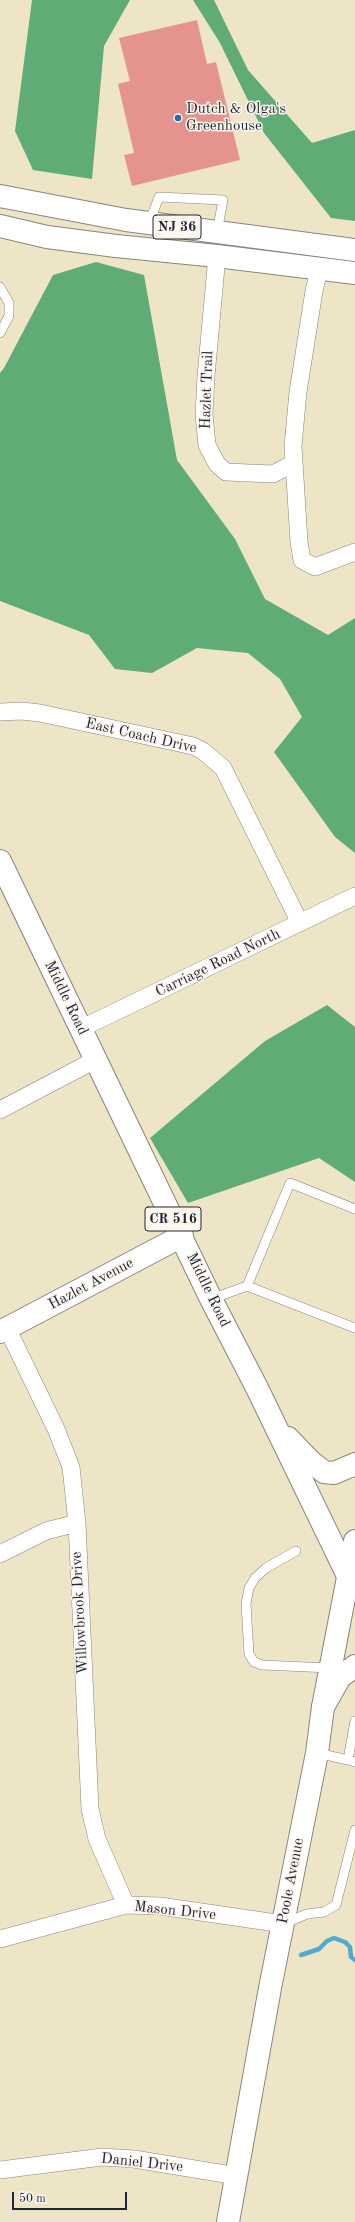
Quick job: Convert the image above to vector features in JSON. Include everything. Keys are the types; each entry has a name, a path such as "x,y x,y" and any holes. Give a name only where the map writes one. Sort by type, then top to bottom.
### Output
{"main road":[{"name":"NJ 36","path":"0,196 149,223 355,250"},
{"name":"NJ 36","path":"0,226 47,237 355,273"},
{"name":"Middle Road","path":"0,861 5,886 80,1029 182,1236 211,1299 274,1422 351,1582"},
{"name":"Hazlet Avenue","path":"4,1330 182,1236"},
{"path":"274,1422 311,1462 324,1472 334,1473 355,1464"},
{"name":"Poole Avenue","path":"228,2222 283,1924 317,1753 330,1668 351,1582 355,1541"},
{"path":"323,1707 340,1677 355,1666"}],"street":[{"name":"Hazlet Trail","path":"217,256 206,376 204,415 207,445 217,464 226,472 273,474 294,463"},
{"path":"319,270 314,291 298,392 292,446 302,560 315,567 355,552"},
{"name":"East Coach Drive","path":"0,712 22,711 40,714 193,746 214,758 223,768 300,922"},
{"name":"Carriage Road North","path":"80,1029 355,896"},
{"path":"0,1110 95,1060"},
{"name":"Willowbrook Drive","path":"4,1330 67,1452 73,1475 77,1523 90,1809 97,1839 126,1905"},
{"path":"0,1554 46,1530 77,1523"},
{"name":"Mason Drive","path":"0,1939 126,1905 160,1906 283,1924"},
{"name":"Daniel Drive","path":"0,2170 102,2157 134,2159 237,2176"}],"lane":[{"path":"149,223 159,197 223,200 217,232"},
{"path":"0,287 9,303 9,316 0,333"},
{"path":"247,1286 290,1183 355,1209"},
{"path":"211,1299 247,1286 355,1328"},
{"path":"296,1551 266,1568 255,1578 249,1588 246,1610 249,1654 254,1662 262,1665 330,1668"},
{"path":"317,1753 352,1761 355,1721"},
{"path":"283,1924 307,1914 324,1912 336,1905 355,1830"}],"green space":[{"path":"32,0 130,0 104,46 92,179 33,170 15,131"},
{"path":"193,0 214,0 248,70 312,143 355,130 355,221 331,218 264,133 220,43"},
{"path":"96,262 144,275 177,460 235,539 265,599 328,635 355,618 355,853 335,837 274,752 302,717 280,679 248,653 197,648 152,673 115,669 89,635 0,601 0,373 53,275"},
{"path":"327,1005 355,1027 355,1182 319,1158 188,1203 150,1138 265,1041"}],"building":[{"name":"Dutch & Olga's Greenhouse","path":"197,20 207,64 216,62 240,160 132,186 124,155 134,153 118,84 130,81 119,38"}],"waterway":[{"path":"301,1955 319,1949 327,1941 334,1938 345,1942 350,1947 351,1957 355,1960"}],"place":[{"name":"Dutch & Olga's Greenhouse","path":"178,118"}]}
